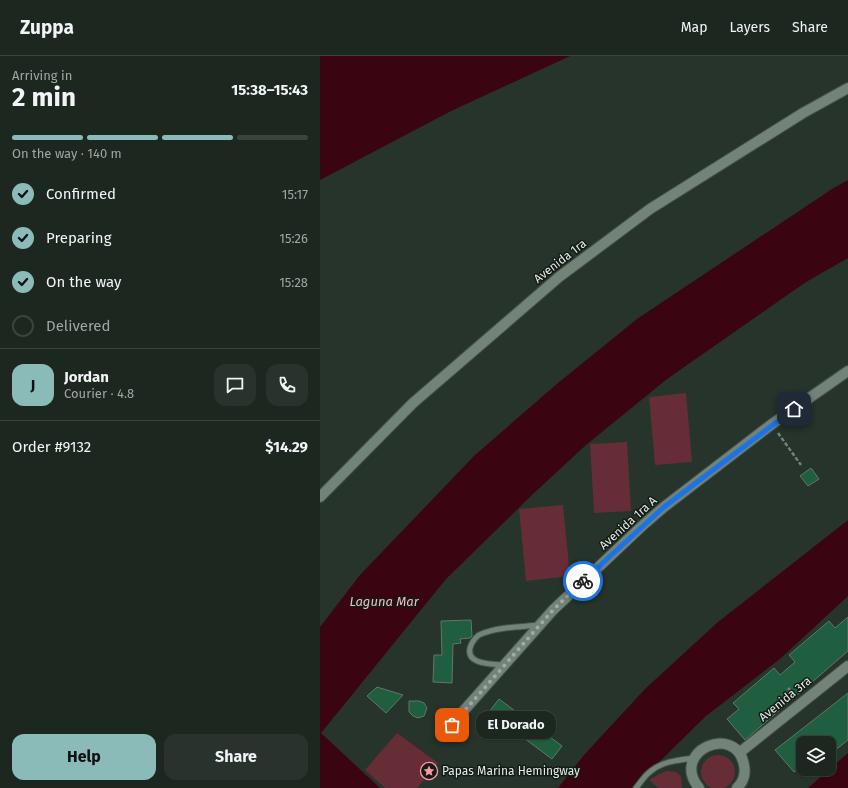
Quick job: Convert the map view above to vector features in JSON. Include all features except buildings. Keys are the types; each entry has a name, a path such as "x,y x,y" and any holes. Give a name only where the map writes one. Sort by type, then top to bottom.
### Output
{"street":[{"name":"Avenida 1ra","path":"320,496 413,403 559,277 650,209 802,113 848,88"},
{"name":"Avenida 1ra A","path":"452,725 540,625 581,583 642,526 664,507 772,424 848,371"},
{"name":"Avenida 3ra","path":"739,753 848,666"},
{"path":"699,788 692,775 694,758 707,746 715,743 733,747 739,753 743,761 745,769 744,778 737,788"}],"lane":[{"path":"505,665 479,663 473,659 470,653 470,648 477,637 480,634 494,630 540,625"},
{"path":"636,788 651,771 660,765 676,760 694,758"}],"path":[{"path":"772,424 801,465"}],"shaded area":[{"path":"686,393 692,462 655,465 649,397"},
{"path":"627,442 631,511 594,513 590,444"},
{"path":"563,505 570,576 526,581 519,509"},
{"path":"397,733 438,763 417,788 385,788 365,770"},
{"path":"718,755 730,760 735,772 730,784 718,789 706,784 701,772 706,760"},
{"path":"667,771 676,772 681,776 682,788 658,788 649,780"}],"water":[{"path":"320,56 570,56 451,111 320,180"},
{"name":"Laguna Mar","path":"848,180 848,258 806,282 667,379 586,445 534,493 446,579 321,733 380,788 320,788 320,627 360,575 475,455 558,383 637,319 832,189"},
{"path":"848,520 848,596 781,658 706,716 652,769 635,788 558,788 584,755 645,689 718,622"},
{"path":"848,753 848,788 808,788 822,776 836,776 836,764"}],"way so far":[{"path":"452,725 553,610 583,581"}],"place":[{"name":"El Dorado","path":"452,725"},
{"name":"Papas Marina Hemingway","path":"429,771"}],"route":[{"path":"583,581 664,507 772,424 794,409"}]}
